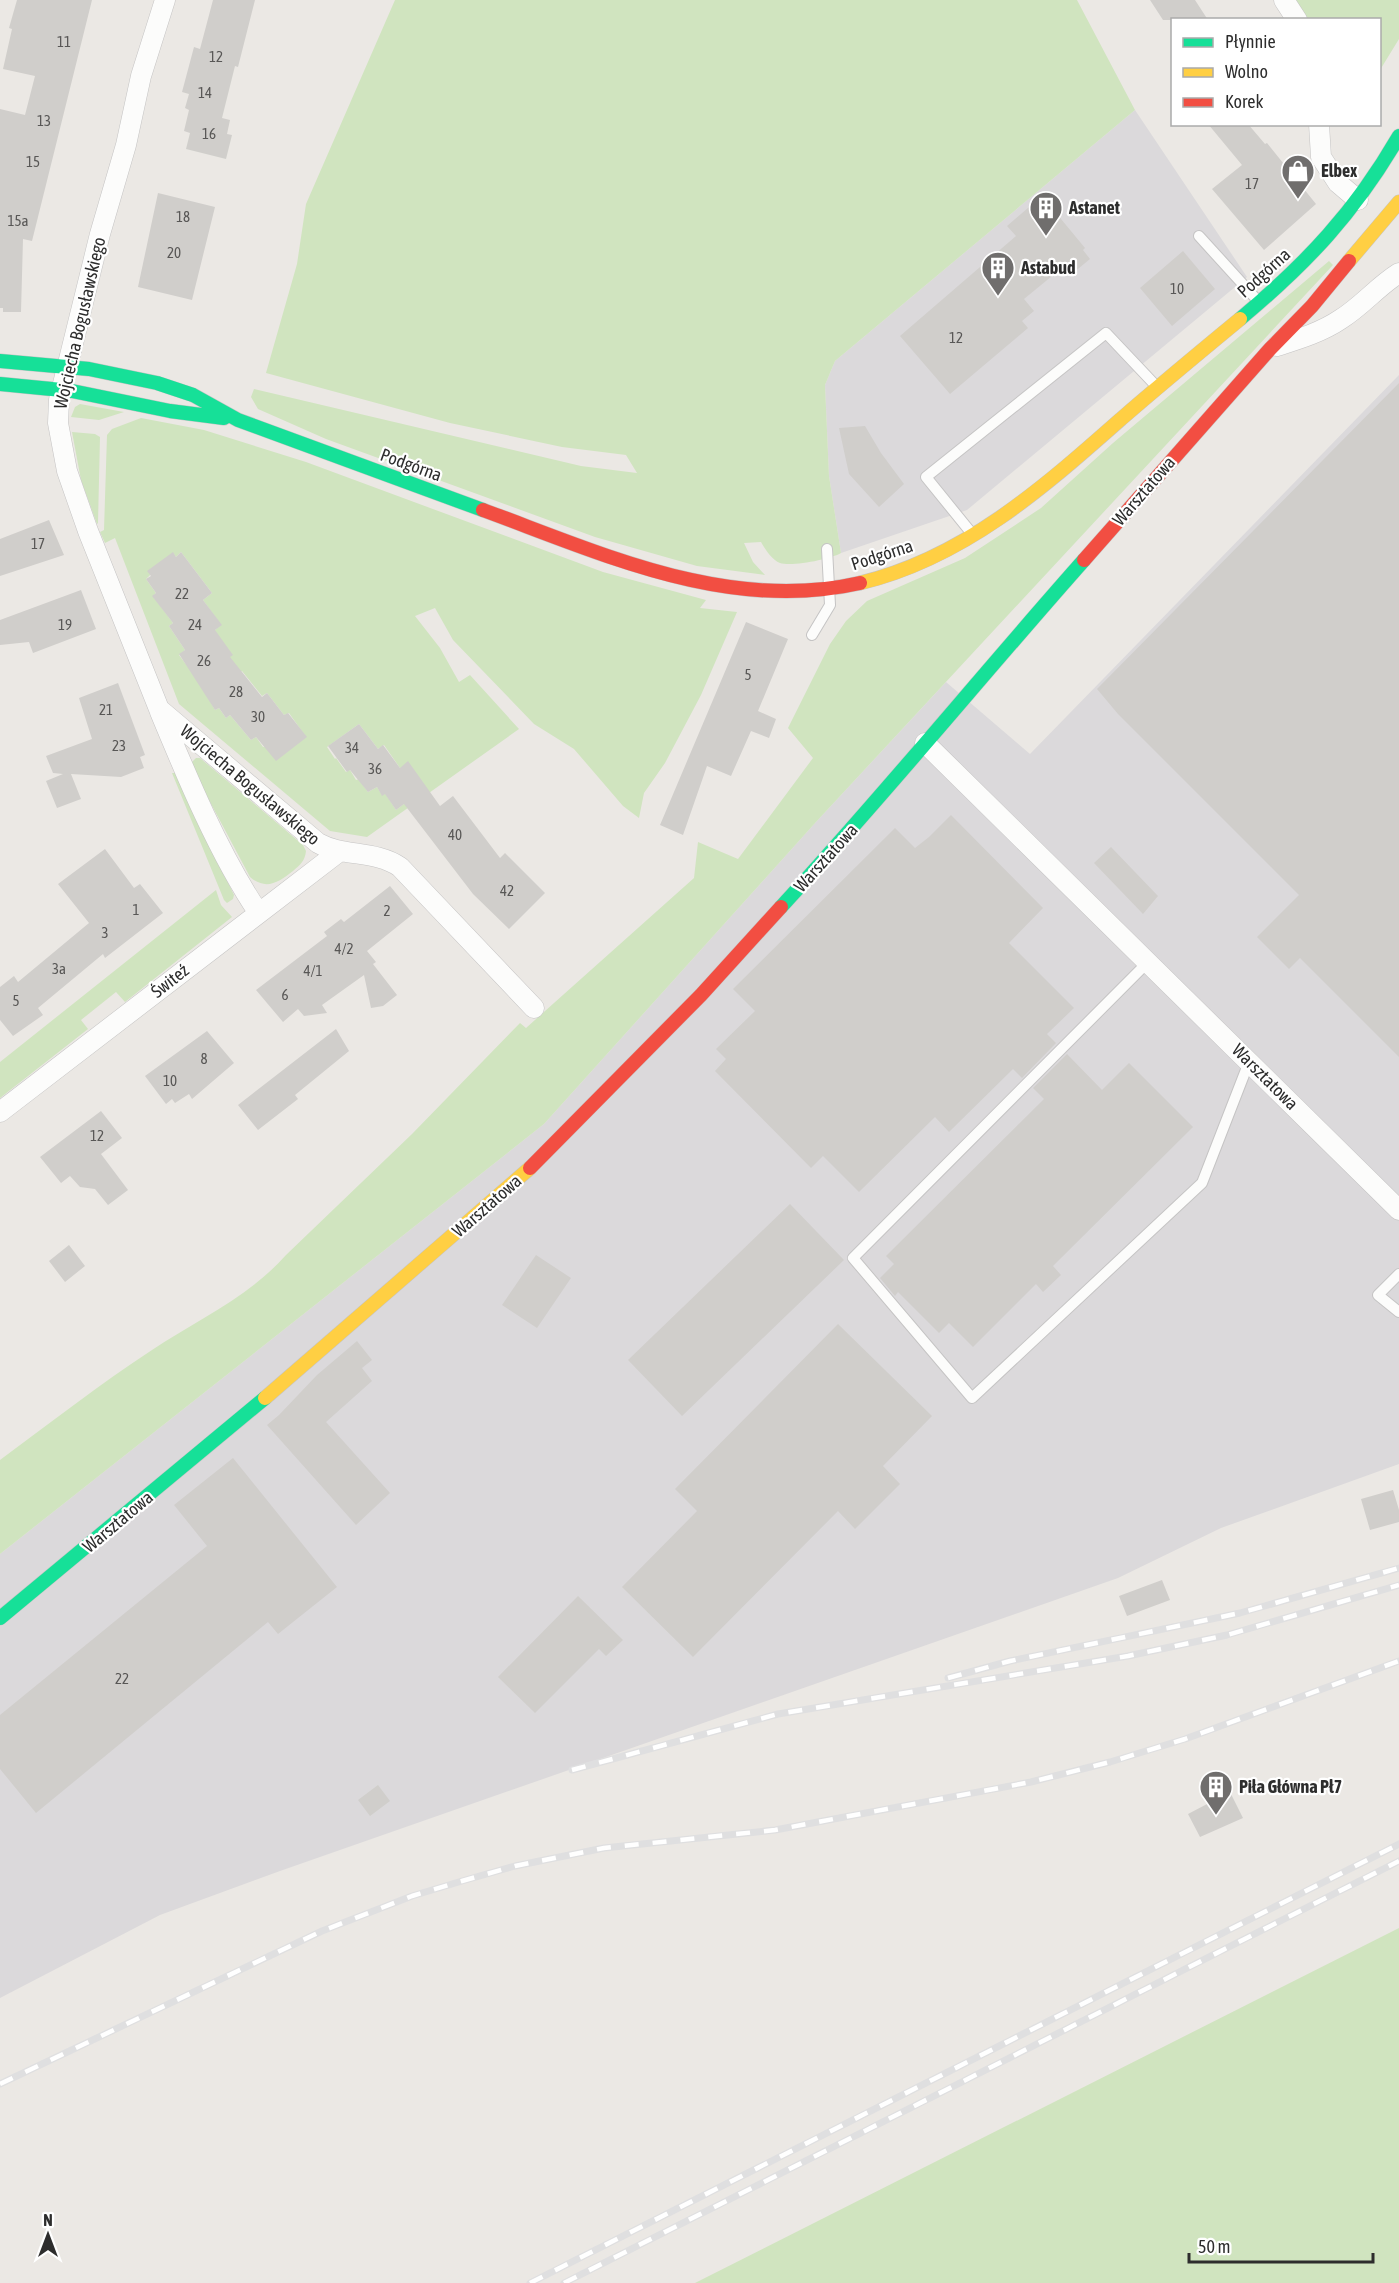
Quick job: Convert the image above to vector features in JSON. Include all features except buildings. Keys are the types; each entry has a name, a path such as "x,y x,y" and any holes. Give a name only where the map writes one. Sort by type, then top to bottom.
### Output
{"street":[{"name":"Wojciecha Bogusławskiego","path":"165,0 141,76 126,145 97,245 61,389 58,423 68,471 88,531 180,761 246,893 258,912"},
{"path":"1284,0 1296,18"},
{"path":"1320,126 1321,157 1338,183 1358,200"},
{"name":"Podgórna","path":"0,361 68,367 175,388 198,397 238,420 614,558 688,581 761,592 794,592 830,588 873,580 948,550 990,525 1040,487 1260,302 1330,235 1358,200 1399,136"},
{"name":"Warsztatowa","path":"0,1617 281,1385 518,1180 701,995 833,851 1270,349 1319,298 1399,202"},
{"name":"Warsztatowa","path":"1270,349 1311,335 1342,319 1387,280 1399,273"},
{"name":"Podgórna","path":"0,384 61,389 170,411 238,420"},
{"name":"Wojciecha Bogusławskiego","path":"159,709 318,843 340,851 381,857 400,867 534,1008"},
{"name":"Warsztatowa","path":"925,743 1399,1210"},
{"name":"Świteź","path":"0,1112 340,851"}],"lane":[{"path":"1199,236 1260,302"},
{"path":"973,535 926,477 1078,355 1106,333 1158,388"},
{"path":"812,635 830,605 827,549"},
{"path":"1148,962 853,1258 972,1398 1202,1183 1249,1062"},
{"path":"1399,1274 1378,1295 1399,1312"}],"shaded area":[{"path":"1135,110 1247,277 967,510 841,553 829,476 825,385 835,361"},
{"path":"1399,375 1399,1464 1221,1528 1118,1578 160,1915 0,1998 0,1554 544,1124 816,822 946,682 1030,754"}],"green space":[{"path":"395,0 1077,0 1135,110 835,361 825,385 829,476 841,553 811,562 786,564 774,559 761,542 744,543 753,562 765,575 697,566 595,537 326,439 258,409 251,397 254,389 581,466 637,473 626,455 562,447 450,423 266,373 297,264 306,204"},
{"path":"1284,0 1399,0 1399,39 1381,68 1381,18 1296,18"},
{"path":"1329,261 1333,265 816,822 544,1124 0,1554 0,1460 113,1376 222,1307 272,1270 412,1134 520,1023 526,1028 694,878 698,842 738,859 813,758 788,728 830,644 846,621 867,601 965,558 1041,508 1113,443"},
{"path":"80,404 124,412 99,420 71,417 75,407"},
{"path":"141,418 204,430 306,462 603,572 706,600 700,608 737,612 701,695 665,763 644,793 639,818 623,806 574,749 534,724 453,640 435,608 415,616 440,648 459,682 470,675 519,729 367,837 330,831 179,704 115,538 105,543 100,532 104,530 107,435 112,429","holes":["181,552 212,593 203,600 221,625 188,667 179,655 185,650 169,626 173,623 153,596 156,593 146,579 173,553 176,557","242,671 262,696 267,693 284,715 289,713 306,737 263,747 256,737 251,740 230,715 226,718 219,708 215,710 207,696","359,724 378,749 384,745 400,768 426,787 396,810 385,793 382,795 377,787 368,792 350,770 346,772 327,747"]},
{"path":"72,432 95,434 100,437 97,524 81,480"},
{"path":"200,758 303,845 306,851 298,867 283,879 272,883 262,884 250,877 193,770 192,762"},
{"path":"172,773 175,773 234,895 233,899 227,903 224,900"},
{"path":"216,890 221,905 232,917 125,1002 116,992 81,1020 88,1029 0,1098 0,1062"},
{"path":"1399,1928 1399,2283 695,2283"}],"railway":[{"path":"948,1678 1010,1661 1240,1613 1399,1568"},
{"path":"572,1770 778,1714 1128,1656 1227,1635 1399,1585"},
{"path":"0,2084 322,1931 412,1896 515,1866 604,1848 775,1830 1031,1782 1110,1762 1185,1739 1399,1661"},
{"path":"530,2283 1399,1844"},
{"path":"564,2283 1399,1861"}],"traffic: fast":[{"path":"1240,319 1308,257 1328,235 1365,189 1399,136"},
{"path":"0,361 89,369 157,383 193,395 238,420 483,510"},
{"path":"0,384 72,391 170,411 224,418"},
{"path":"781,907 1084,560"},
{"path":"0,1618 265,1398"}],"traffic: slow":[{"path":"1349,261 1399,202"},
{"path":"860,583 898,572 934,557 1000,518 1032,495 1240,319"},
{"path":"265,1398 530,1168"}],"traffic: jam":[{"path":"1084,560 1270,349 1312,306 1349,261"},
{"path":"483,510 620,560 715,585 763,590 811,590 860,583"},
{"path":"530,1168 701,995 781,907"}],"place":[{"name":"Elbex","path":"1298,200"},
{"name":"Astanet","path":"1046,237"},
{"name":"Astabud","path":"998,297"},
{"name":"Piła Główna Pł7","path":"1216,1816"}]}
